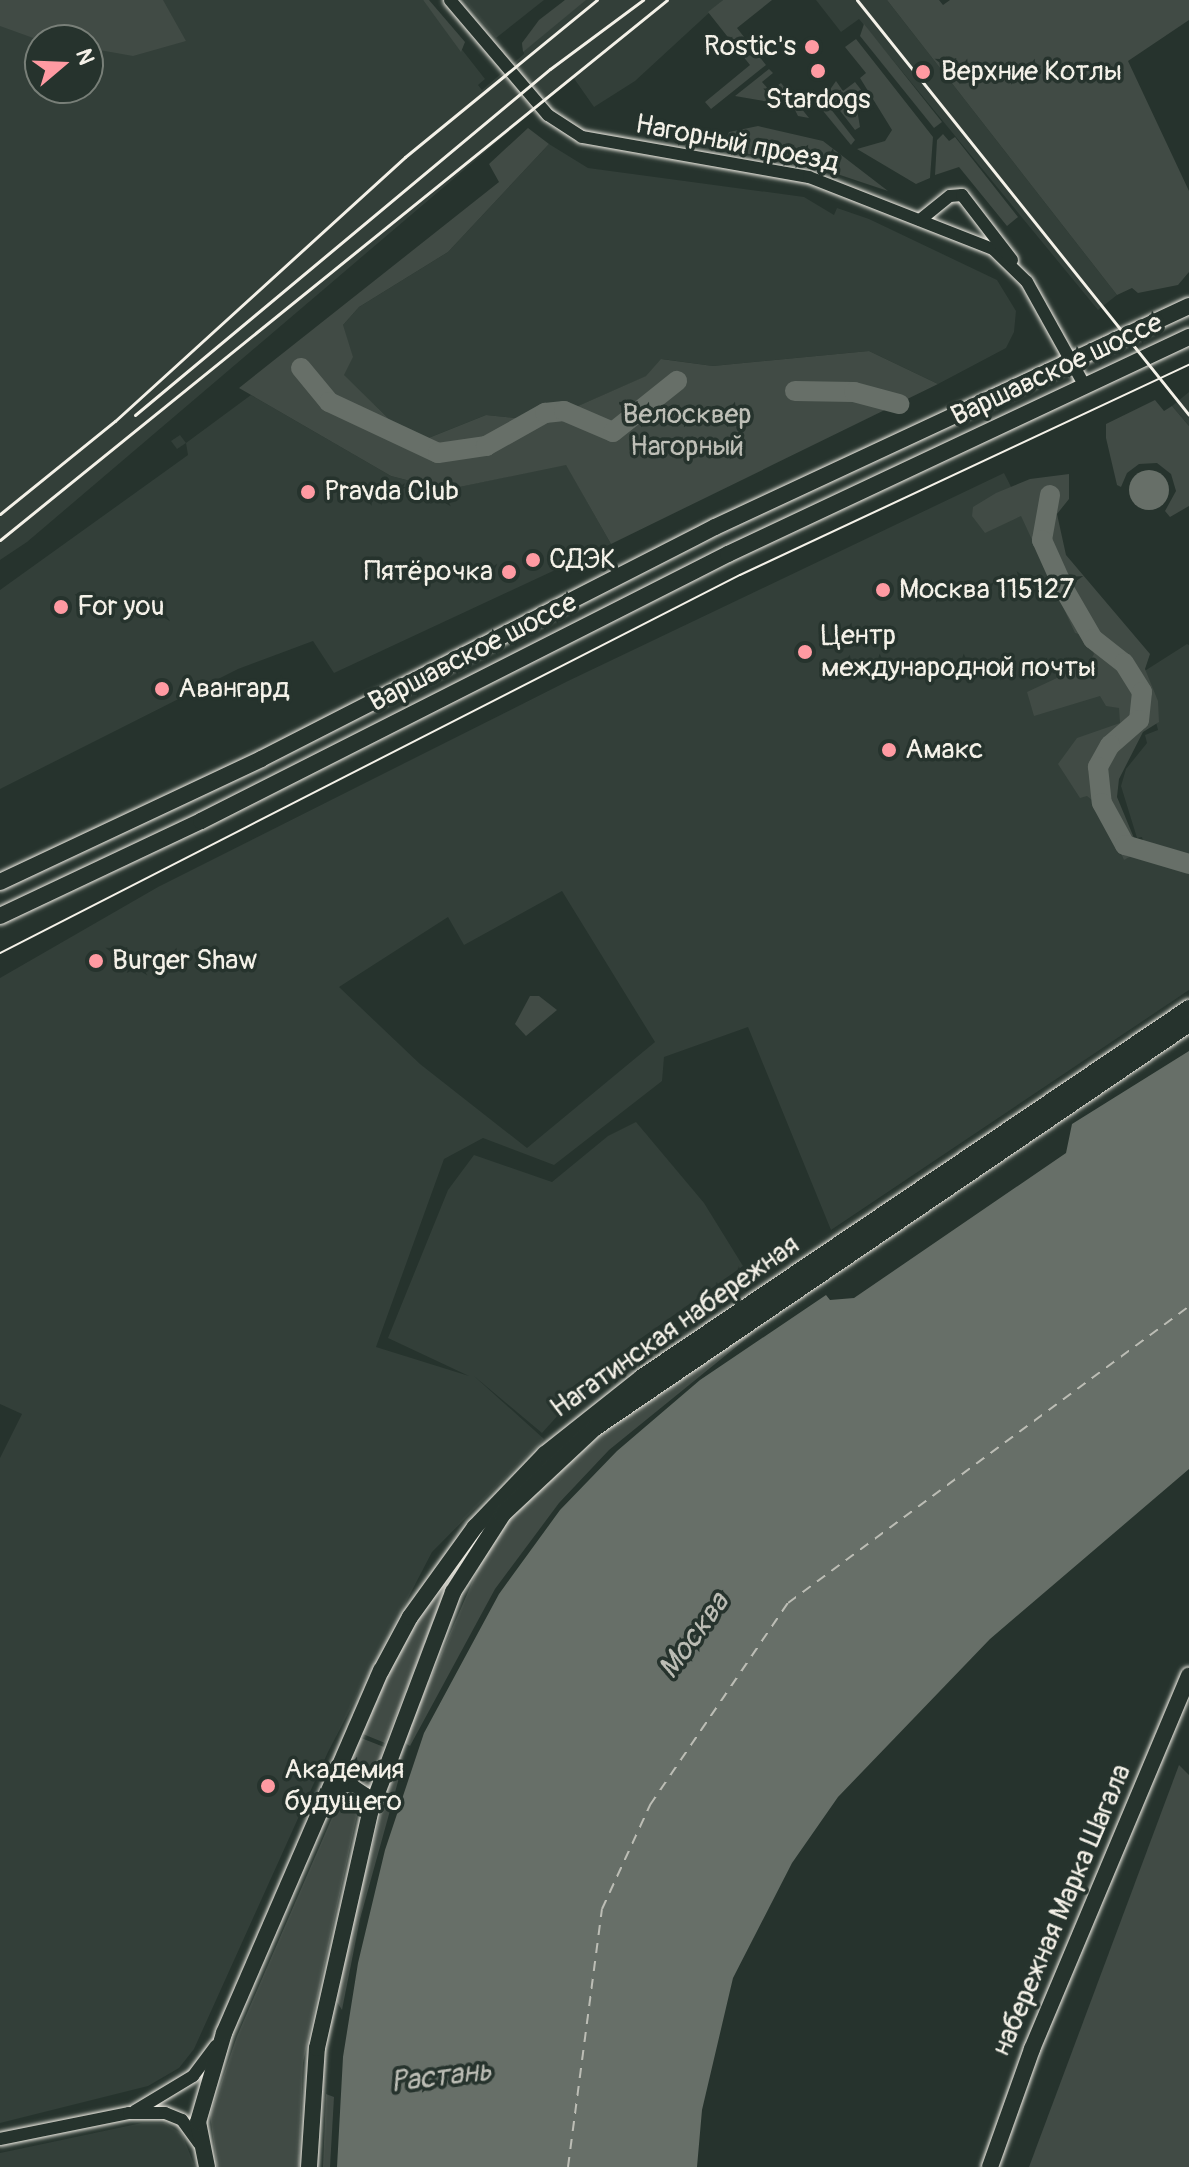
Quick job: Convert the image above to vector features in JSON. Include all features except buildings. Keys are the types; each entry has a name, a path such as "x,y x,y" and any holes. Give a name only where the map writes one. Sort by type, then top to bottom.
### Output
{"main road":[{"name":"Варшавское шоссе","path":"0,882 261,759 715,527 1189,306"},
{"name":"Варшавское шоссе","path":"0,916 201,821 738,549 1189,337"},
{"name":"Нагатинская набережная","path":"207,2167 200,2146 201,2099 224,2033 325,1802 354,1726 410,1617 455,1551 545,1454 642,1377 1189,1008"},
{"name":"Нагатинская набережная","path":"309,2167 317,2048 370,1812 453,1592 503,1514 553,1462 646,1392 1189,1024"},
{"name":"набережная Марка Шагала","path":"990,2167 1026,2063 1189,1676"}],"street":[{"name":"Нагорный проезд","path":"450,0 543,109 573,133 809,177 958,232 1017,268 1085,386"},
{"path":"920,220 950,196 962,195 998,235 1017,268"},
{"path":"325,1802 338,1787 354,1786 366,1794 370,1812"},
{"path":"129,2113 193,2076 224,2033"},
{"path":"0,2139 129,2113 175,2115 191,2128 200,2146"}],"shaded area":[{"path":"0,0 423,0 485,79 478,85 482,90 524,54 522,43 565,0 723,0 635,81 594,107 573,77 27,542 0,560"},
{"path":"464,0 544,0 496,38"},
{"path":"816,0 887,0 1117,295 1098,310 859,19 841,32"},
{"path":"549,144 588,168 804,197 834,215 837,208 869,219 997,280 1016,311 1014,332 1006,348 938,384 869,351 713,366 662,359 647,376 544,421 486,415 426,439 391,421 343,375 343,325 359,307 448,252"},
{"path":"1189,392 1189,426 1172,406"},
{"path":"251,395 391,476 445,490 566,464 611,544 334,673 313,641 238,669 0,789 0,590 188,455 186,443"},
{"path":"180,435 186,443 177,449 171,441"},
{"path":"1004,473 1128,717 1083,767 1123,851 1189,866 1189,990 831,1230 748,1027 664,1057 662,1081 554,1165 483,1138 444,1159 376,1347 469,1376 388,1338 448,1190 474,1155 552,1182 608,1136 636,1122 704,1203 743,1266 561,1395 560,1413 542,1433 474,1376 544,1439 432,1552 328,1752 194,2049 179,2068 148,2086 0,2123 0,1458 22,1414 0,1404 0,978 158,887 568,681","holes":["562,891 655,1042 527,1148 420,1064 339,987 448,917 464,945"]},
{"path":"1187,644 1189,854 1145,848 1142,837 1137,838 1121,786 1126,769 1147,743 1145,735 1158,730 1143,672"},
{"path":"142,2123 165,2123 182,2134 195,2167 0,2167 0,2153"}],"green space":[{"path":"0,0 163,0 186,41 133,56 104,51 104,24 24,24 24,35 0,26"},
{"path":"423,0 429,0 465,42 461,52"},
{"path":"565,0 586,0 523,52 522,43 539,20"},
{"path":"723,0 772,0 737,28 766,65 711,109 705,102 750,65 708,12"},
{"path":"887,0 939,0 943,5 950,0 1189,0 1189,20 1128,61 1189,191 1189,272 1178,285 1138,293 1132,288 1117,295"},
{"path":"864,24 942,122 934,128 860,36"},
{"path":"856,39 933,137 930,178 916,184 857,149 885,141 892,130 860,78 866,73 845,47"},
{"path":"769,69 773,73 762,82 770,91 781,83 809,118 798,116 793,106 735,96"},
{"path":"836,81 843,91 855,82 869,100 857,109 860,127 855,130 827,94"},
{"path":"823,99 855,140 851,145 819,106"},
{"path":"758,126 823,141 888,191 813,166 722,149 729,132"},
{"name":"Велосквер Нагорный","path":"528,128 549,144 448,252 359,307 343,325 353,357 344,375 391,421 426,439 486,415 544,421 646,376 661,359 713,366 869,351 938,384 611,544 566,465 445,490 391,476 239,388 499,182 489,164"},
{"path":"943,134 949,141 955,137 1018,217 1007,226 959,167 935,175 937,140"},
{"path":"1155,400 1164,411 1172,406 1189,426 1189,506 1170,517 1165,511 1176,491 1171,474 1157,463 1139,464 1127,473 1121,487 1117,485 1106,438 1106,424"},
{"path":"1069,474 1069,499 1057,514 1066,555 1150,654 1145,669 1158,701 1159,722 1143,732 1119,779 1117,797 1134,838 1145,849 1189,856 1189,867 1131,856 1124,860 1103,809 1087,796 1080,798 1058,764 1077,738 1120,723 1119,708 1106,706 1100,696 1034,716 1027,692 1089,663 1094,654 1086,636 1075,633 1021,516 985,533 972,516 973,507 996,493 1030,479"},
{"path":"530,996 539,996 557,1010 526,1036 515,1024"},
{"path":"752,1334 609,1450 559,1503 495,1589 410,1746 403,1742 484,1555 510,1517 619,1417 735,1339"},
{"path":"469,1547 447,1586 385,1743 358,1732 419,1615"},
{"path":"356,1736 384,1747 371,1788 357,1778 339,1778"},
{"path":"396,1757 404,1760 360,1919 342,2010 337,2002 352,1922"},
{"path":"1179,1765 1189,1775 1189,2167 1029,2167"},
{"path":"351,1794 359,1806 303,2063 299,2167 217,2167 210,2115 237,2036 341,1797"},
{"path":"326,2094 334,2097 330,2167 323,2167"}],"water":[{"path":"1149,470 1163,476 1169,490 1163,504 1149,510 1135,504 1129,490 1135,476"},
{"path":"1189,1051 1189,1469 990,1639 838,1797 792,1863 733,1978 702,2110 697,2167 337,2167 343,2057 358,1963 385,1850 424,1733 499,1594 560,1510 617,1451 700,1380 826,1295 830,1300 854,1298 1066,1153 1072,1124"}],"waterway":[{"path":"301,368 329,402 438,453 486,446 545,413 564,411 613,432 677,381"},
{"path":"795,391 854,392 899,404"},
{"path":"1050,495 1042,540 1064,589 1093,639 1124,663 1142,692 1139,720 1110,745 1098,767 1102,803 1125,845 1189,864"}],"ferry route":[{"path":"568,2167 602,1909 650,1805 788,1603 1189,1306"}],"tram line":[{"path":"0,953 740,575 1189,365"}],"railway":[{"path":"0,514 115,421 405,157 597,0"},
{"path":"135,415 550,69 643,0"},
{"path":"0,540 667,0"},
{"path":"857,0 1189,415"}],"place":[{"name":"Rostic's","path":"812,47"},
{"name":"Stardogs","path":"818,71"},
{"name":"Верхние Котлы","path":"923,72"},
{"name":"Pravda Club","path":"308,492"},
{"name":"СДЭК","path":"533,560"},
{"name":"Пятёрочка","path":"509,572"},
{"name":"Москва 115127","path":"883,590"},
{"name":"For you","path":"61,607"},
{"name":"Центр международной почты","path":"805,652"},
{"name":"Авангард","path":"162,689"},
{"name":"Амакс","path":"889,750"},
{"name":"Burger Shaw","path":"96,961"},
{"name":"Академия будущего","path":"268,1786"}],"water label":[{"name":"Москва","path":"694,1636"},
{"name":"Растань","path":"441,2077"}]}
